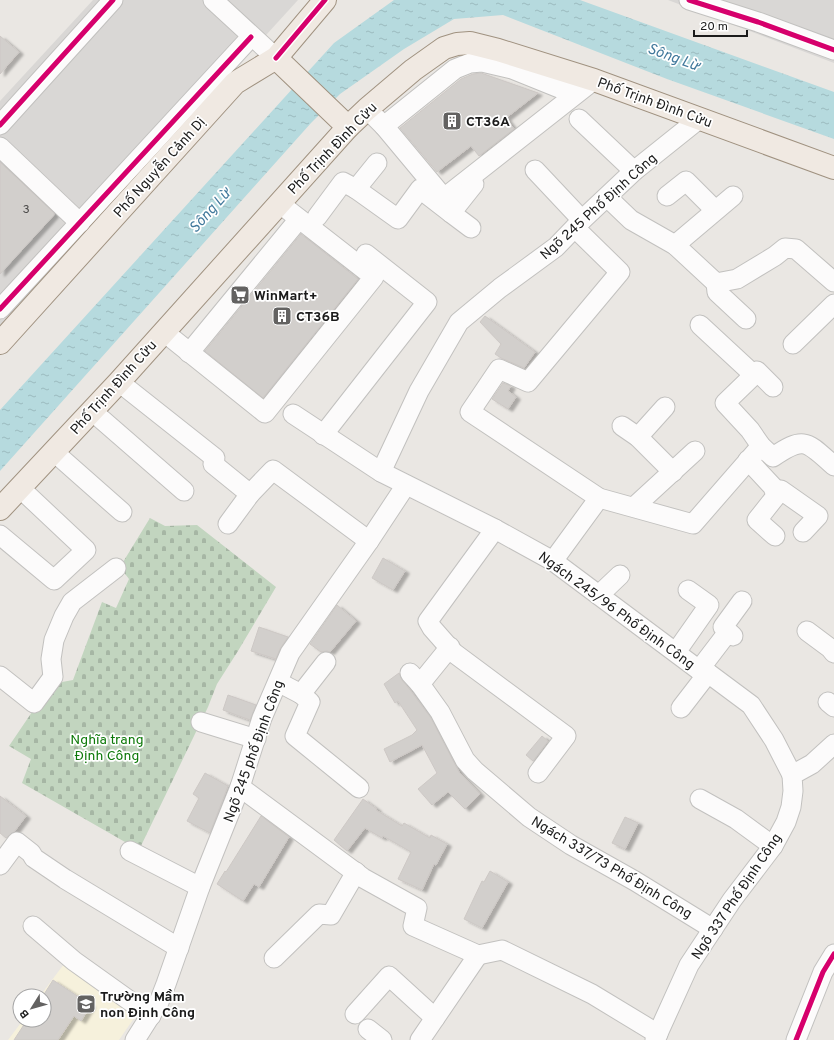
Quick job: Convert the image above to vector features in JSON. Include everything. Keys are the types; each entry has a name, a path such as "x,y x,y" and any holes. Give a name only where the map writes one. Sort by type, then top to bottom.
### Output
{"main road":[{"name":"Phố Nguyễn Cảnh Dị","path":"0,343 235,83 283,65 325,0"},
{"name":"Phố Trịnh Đình Cửu","path":"0,509 119,382 283,198 341,120 367,109 414,70 444,48 457,44 470,43 498,50 594,80 834,168"},
{"path":"283,65 341,120"}],"street":[{"path":"0,125 113,0"},
{"path":"213,0 251,37 283,65"},
{"path":"689,0 758,22 834,50"},
{"path":"0,309 251,37"},
{"path":"384,126 455,69 470,63 482,62 512,69 574,94"},
{"path":"367,109 384,126 444,198 574,94 594,80"},
{"path":"579,119 634,171"},
{"name":"Ngõ 245 Phố Định Công","path":"382,472 419,392 459,322 500,288 556,248 578,224 634,171 699,119"},
{"path":"0,147 80,222"},
{"path":"356,189 377,163"},
{"path":"535,170 578,224 620,272 528,382 499,369 470,412 600,498 693,524 761,446"},
{"path":"667,196 686,181 715,210"},
{"path":"189,353 308,218 344,182 398,219 420,189 471,228"},
{"path":"451,213 474,184"},
{"path":"675,245 733,196"},
{"path":"607,197 631,220 675,245 716,283 717,292 746,319"},
{"path":"161,335 189,353 265,413 374,277 308,218 283,198"},
{"path":"308,218 388,272 427,302 323,435"},
{"path":"716,283 737,279 775,256 785,248 796,249 834,282"},
{"path":"388,272 284,413 406,485"},
{"path":"793,344 834,304"},
{"path":"700,325 754,375"},
{"path":"161,335 258,419"},
{"path":"773,387 757,372 725,403 750,430 761,446 773,457 787,447 798,444 810,445 834,466"},
{"path":"119,382 214,461 250,494"},
{"path":"638,437 665,407"},
{"path":"92,411 184,491"},
{"path":"622,426 638,437 673,472"},
{"path":"634,508 695,451"},
{"path":"54,452 122,512"},
{"path":"748,460 773,487 776,496"},
{"path":"228,524 250,494 273,470 369,541"},
{"name":"Ngách 245/96 Phố Định Công","path":"406,485 496,529 553,561 676,652 751,705 774,740 792,775"},
{"name":"Ngõ 245 phố Định Công","path":"135,1040 151,1016 161,996 200,888 240,787 262,718 290,653 369,541 406,485"},
{"path":"0,535 54,580 86,550 20,488"},
{"path":"775,536 757,520 781,490 818,516 803,532"},
{"path":"553,561 600,498"},
{"path":"496,529 428,621 454,654 566,736 538,773"},
{"path":"0,676 34,703 53,677 51,659 54,640 64,616 72,602 116,568"},
{"path":"599,595 620,575"},
{"path":"676,652 709,605 688,590"},
{"path":"681,708 703,671 731,634 723,627 742,601"},
{"path":"807,631 830,648 834,653"},
{"name":"Ngách 337/73 Phố Định Công","path":"450,647 415,679 440,712 465,760 475,771 523,812 571,845 635,881 713,929"},
{"path":"301,694 326,662"},
{"path":"278,682 301,694 310,702 295,736 359,788"},
{"path":"201,722 256,739"},
{"path":"792,775 812,764 834,744"},
{"name":"Ngõ 337 Phố Định Công","path":"656,1037 689,965 732,900 773,846 786,822 791,807 793,791 792,775"},
{"path":"240,787 356,872 417,908 413,926 478,955 502,950 592,994 656,1037"},
{"path":"700,799 736,819 773,846"},
{"path":"0,865 21,836 34,858 65,879 179,948"},
{"path":"130,851 200,888"},
{"path":"274,958 319,914 331,915 356,872"},
{"path":"33,926 74,961 151,1016"},
{"path":"796,1040 824,972 834,954"},
{"path":"420,1040 478,955"},
{"path":"355,1014 389,976 435,1018"}],"shaded area":[{"path":"93,0 298,0 0,326 0,101"},
{"path":"668,0 834,0 834,63"},
{"name":"Trường Mầm non Định Công","path":"64,964 139,1011 119,1040 8,1040 17,1028 52,1028 52,988 46,988"}],"green space":[{"name":"Nghĩa trang Định Công","path":"150,518 165,526 197,525 276,587 217,684 208,707 139,850 22,783 31,759 9,746 51,684 73,680 102,602 116,608 129,579 120,567"}],"water":[{"name":"Sông Lừ","path":"394,0 580,0 834,92 834,139 667,79 503,15 454,19 404,49 340,94 311,123 0,471 0,410 334,43"}],"building":[{"path":"0,36 19,52 0,74"},
{"name":"CT36A","path":"481,73 538,93 506,118 514,129 479,156 471,146 437,172 400,128 461,79 473,74"},
{"path":"0,162 54,213 54,215 0,274"},
{"name":"CT36B","path":"301,234 358,279 263,398 205,351"},
{"path":"485,316 535,352 524,368 495,354 501,344 480,322"},
{"path":"503,383 511,386 508,391 516,397 508,409 492,399"},
{"path":"383,558 405,571 393,590 372,578"},
{"path":"337,605 356,621 330,652 321,652 310,644"},
{"path":"259,627 288,637 280,649 276,659 251,651"},
{"path":"399,673 402,680 431,718 459,772 480,794 465,809 448,792 432,805 418,789 437,773 422,745 390,762 384,749 412,735 417,730 398,701 395,703 384,684"},
{"path":"228,695 256,705 250,720 223,710"},
{"path":"542,736 548,741 533,761 526,755"},
{"path":"205,773 228,786 210,833 187,821 199,798 193,794"},
{"path":"0,796 26,816 14,832 6,838 0,833"},
{"path":"363,799 377,809 376,810 402,826 404,823 430,838 431,835 447,844 436,865 434,864 422,890 398,879 411,852 383,836 382,838 365,828 347,851 334,840"},
{"path":"261,816 289,837 259,887 254,884 243,901 217,884"},
{"path":"625,817 638,823 625,849 612,843"},
{"path":"490,871 508,882 482,928 464,919 482,881 484,882"},
{"path":"53,980 91,1005 81,1021 74,1016 58,1040 14,1040 22,1028 52,1028 52,988 48,988"}],"cycle path":[{"path":"0,125 113,0"},
{"path":"276,58 325,0"},
{"path":"689,0 758,22 834,50"},
{"path":"0,309 251,37"},
{"path":"796,1040 823,972 834,954"}],"place":[{"name":"CT36A","path":"452,121"},
{"name":"WinMart+","path":"240,295"},
{"name":"CT36B","path":"282,316"},
{"name":"Trường Mầm non Định Công","path":"86,1004"}]}
